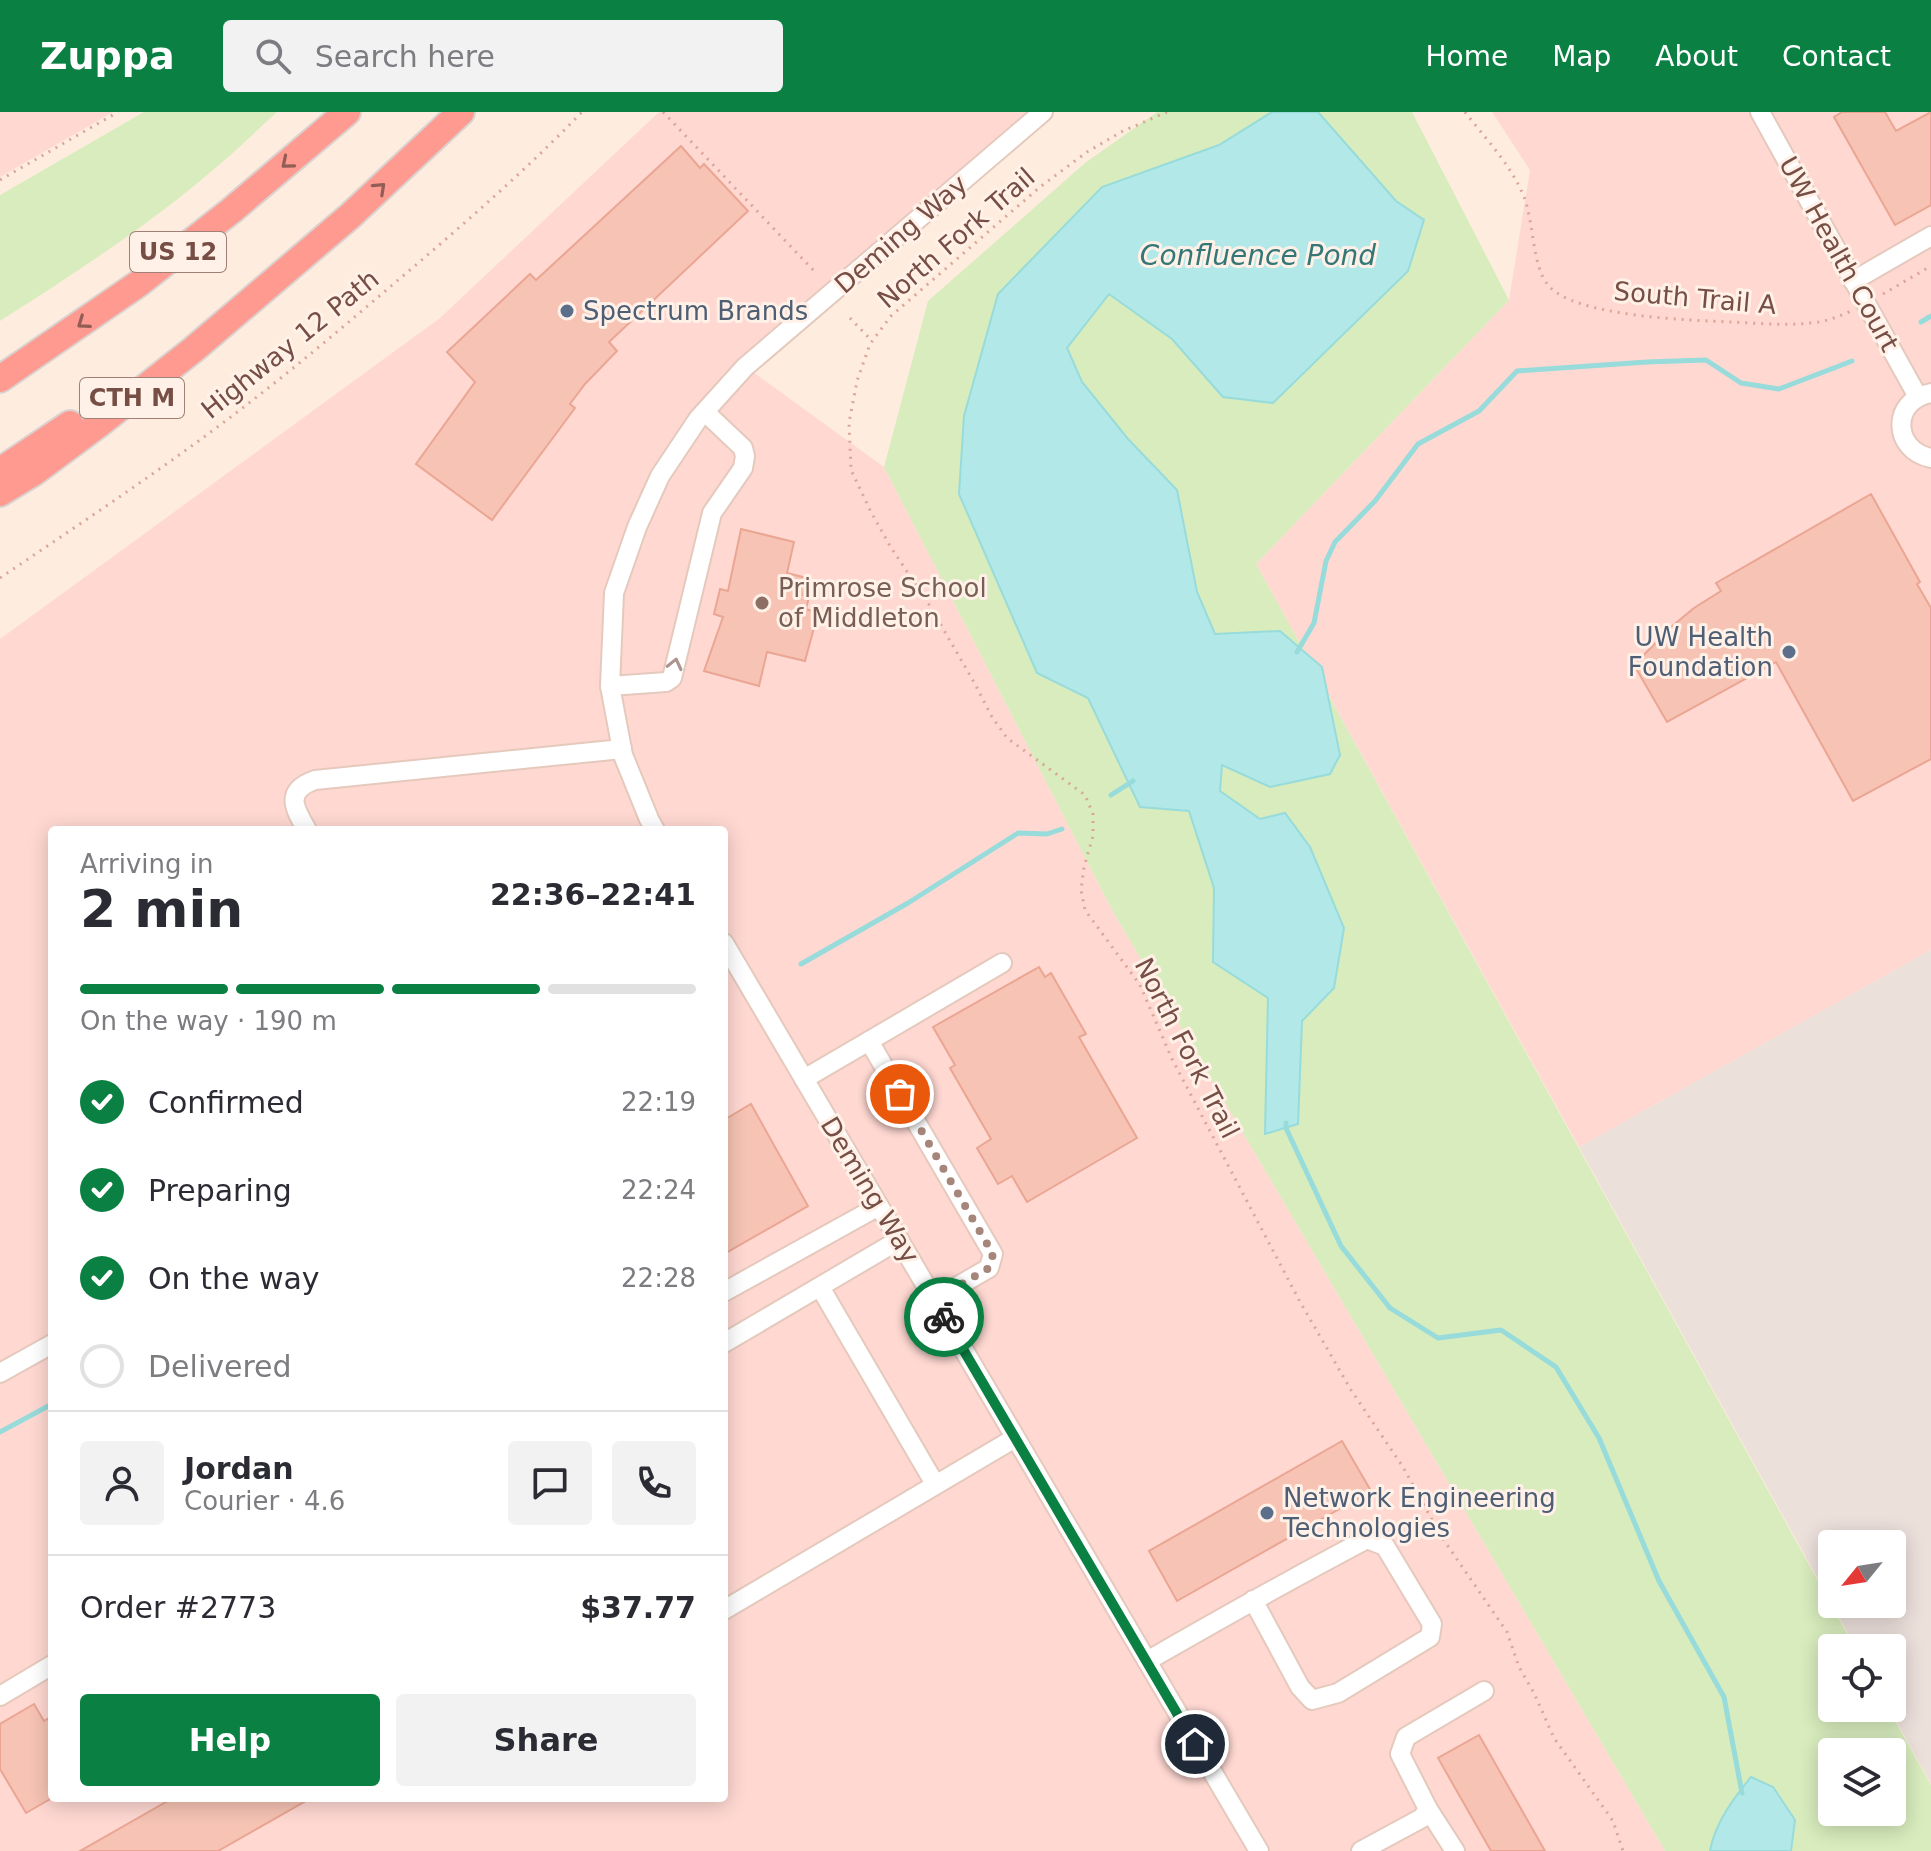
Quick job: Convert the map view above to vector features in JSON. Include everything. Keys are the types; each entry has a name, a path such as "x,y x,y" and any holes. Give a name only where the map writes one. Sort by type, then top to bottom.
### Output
{"highway":[{"name":"US 12","path":"0,379 138,284 232,210 347,112"},
{"name":"US 12","path":"0,471 257,294 350,216 461,112"},
{"name":"CTH M","path":"0,493 33,473 99,424 194,349 257,294"}],"street":[{"name":"Deming Way","path":"653,826 622,749 610,686 614,593 637,527 660,476 705,412 745,367 1043,112"},
{"name":"UW Health Court","path":"1760,112 1853,281 1924,395"},
{"path":"1853,281 1931,236"},
{"path":"1924,395 1910,403 1904,412 1902,434 1912,450 1931,458"},
{"path":"610,686 666,682 672,678 712,513 743,468 745,456 743,448 705,412"},
{"path":"305,826 295,810 294,798 305,784 315,780 622,749"},
{"name":"Deming Way","path":"728,956 804,1079 1259,1851"},
{"path":"804,1079 1002,963"},
{"path":"869,1041 993,1254 989,1268 934,1300"},
{"path":"728,1290 879,1206"},
{"path":"728,1341 899,1240"},
{"path":"820,1287 935,1484"},
{"path":"0,1373 48,1346"},
{"path":"728,1608 1015,1438"},
{"path":"1147,1661 1253,1600 1367,1539 1385,1546 1432,1624 1430,1637 1338,1693 1312,1700 1300,1687 1253,1600"},
{"path":"0,1696 48,1667"},
{"path":"1455,1851 1428,1809 1400,1754 1406,1737 1484,1691"},
{"path":"1361,1851 1422,1818 1428,1809"}],"path":[{"path":"0,180 118,112"},
{"name":"Highway 12 Path","path":"0,578 192,445 282,377 513,180 582,112"},
{"path":"663,112 814,271"},
{"name":"North Fork Trail","path":"1167,112 1121,132 1087,152 1040,187 891,316 872,341 857,381 849,423 851,470 890,546 930,606 1007,738 1085,795 1093,814 1093,836 1081,890 1085,910 1140,985 1172,1059 1299,1300 1351,1390 1403,1467 1441,1536 1507,1632 1519,1667 1554,1738 1613,1821 1623,1851"},
{"name":"South Trail A","path":"1465,112 1523,194 1530,214 1540,272 1554,291 1567,298 1657,318 1788,325 1812,323 1834,318 1866,303 1931,266"},
{"path":"850,318 872,341"}],"shaded area":[{"path":"0,112 113,112 0,177"},
{"path":"659,112 1043,112 746,367 884,467 1112,910 1665,1851 0,1851 0,639 440,318"},
{"path":"1492,112 1931,112 1931,950 1579,1147 1256,564 1509,300 1530,170"},
{"path":"1931,950 1931,1784 1897,1722 1906,1722 1906,1634 1848,1634 1839,1618 1906,1618 1906,1530 1818,1530 1818,1579 1579,1147"}],"green space":[{"path":"144,112 277,112 162,211 0,321 0,195"},
{"path":"1157,112 1412,112 1509,300 1256,564 1818,1581 1818,1618 1838,1618 1847,1634 1818,1634 1818,1722 1896,1722 1905,1738 1818,1738 1818,1826 1906,1826 1906,1740 1931,1785 1931,1851 1665,1851 1112,910 884,467 928,301 1085,163"}],"water":[{"name":"Confluence Pond","path":"1272,112 1318,112 1396,201 1424,220 1408,271 1273,403 1223,397 1172,339 1109,294 1067,348 1082,382 1128,439 1177,490 1197,592 1215,634 1280,631 1322,667 1340,755 1330,774 1270,787 1222,765 1220,791 1260,819 1285,813 1310,847 1344,928 1334,988 1302,1021 1298,1124 1265,1134 1268,998 1213,962 1214,888 1189,811 1140,807 1088,698 1037,673 959,494 964,416 998,294 1102,187 1219,145"},
{"path":"1751,1777 1773,1787 1795,1820 1791,1851 1710,1851 1720,1821"}],"building":[{"path":"1842,112 1885,112 1896,131 1931,112 1931,205 1895,225 1834,117"},
{"name":"Spectrum Brands","path":"681,146 700,168 704,164 748,211 609,342 617,351 570,404 575,408 492,520 416,464 475,382 447,352 530,274 536,280"},
{"name":"UW Health Foundation","path":"1871,494 1931,608 1931,759 1853,801 1776,662 1667,722 1634,665 1671,627 1721,591 1716,583"},
{"name":"Primrose School of Middleton","path":"741,529 794,542 787,573 807,578 803,595 809,597 806,609 818,613 805,661 767,652 759,686 704,671 723,617 714,614 720,589 728,591"},
{"path":"1039,967 1045,977 1051,973 1086,1034 1079,1037 1137,1138 1027,1202 1012,1176 998,1184 977,1148 991,1139 950,1068 955,1065 933,1027"},
{"path":"751,1104 808,1206 728,1252 728,1118"},
{"path":"1342,1441 1371,1491 1177,1601 1149,1551"},
{"path":"34,1704 44,1721 48,1718 48,1800 26,1813 0,1769 0,1724"},
{"path":"1479,1735 1545,1851 1491,1851 1438,1758"},
{"path":"166,1802 304,1802 218,1851 80,1851"}],"waterway":[{"path":"1921,322 1931,316"},
{"path":"1297,652 1314,623 1326,561 1335,542 1375,501 1418,444 1479,411 1517,371 1706,360 1741,383 1779,389 1852,361"},
{"path":"1111,795 1133,781"},
{"path":"801,964 908,903 1018,833 1047,834 1062,829"},
{"path":"1286,1123 1341,1246 1390,1308 1438,1338 1501,1330 1556,1367 1599,1438 1659,1581 1724,1697 1742,1793"},
{"path":"0,1432 48,1406"}],"way so far":[{"path":"900,1094 993,1254 989,1268 934,1300 944,1317"}],"place":[{"name":"Spectrum Brands","path":"567,311"},
{"name":"Primrose School of Middleton","path":"762,603"},
{"name":"UW Health Foundation","path":"1789,652"},
{"name":"Network Engineering Technologies","path":"1267,1513"}],"route":[{"path":"944,1317 1195,1744"}]}
